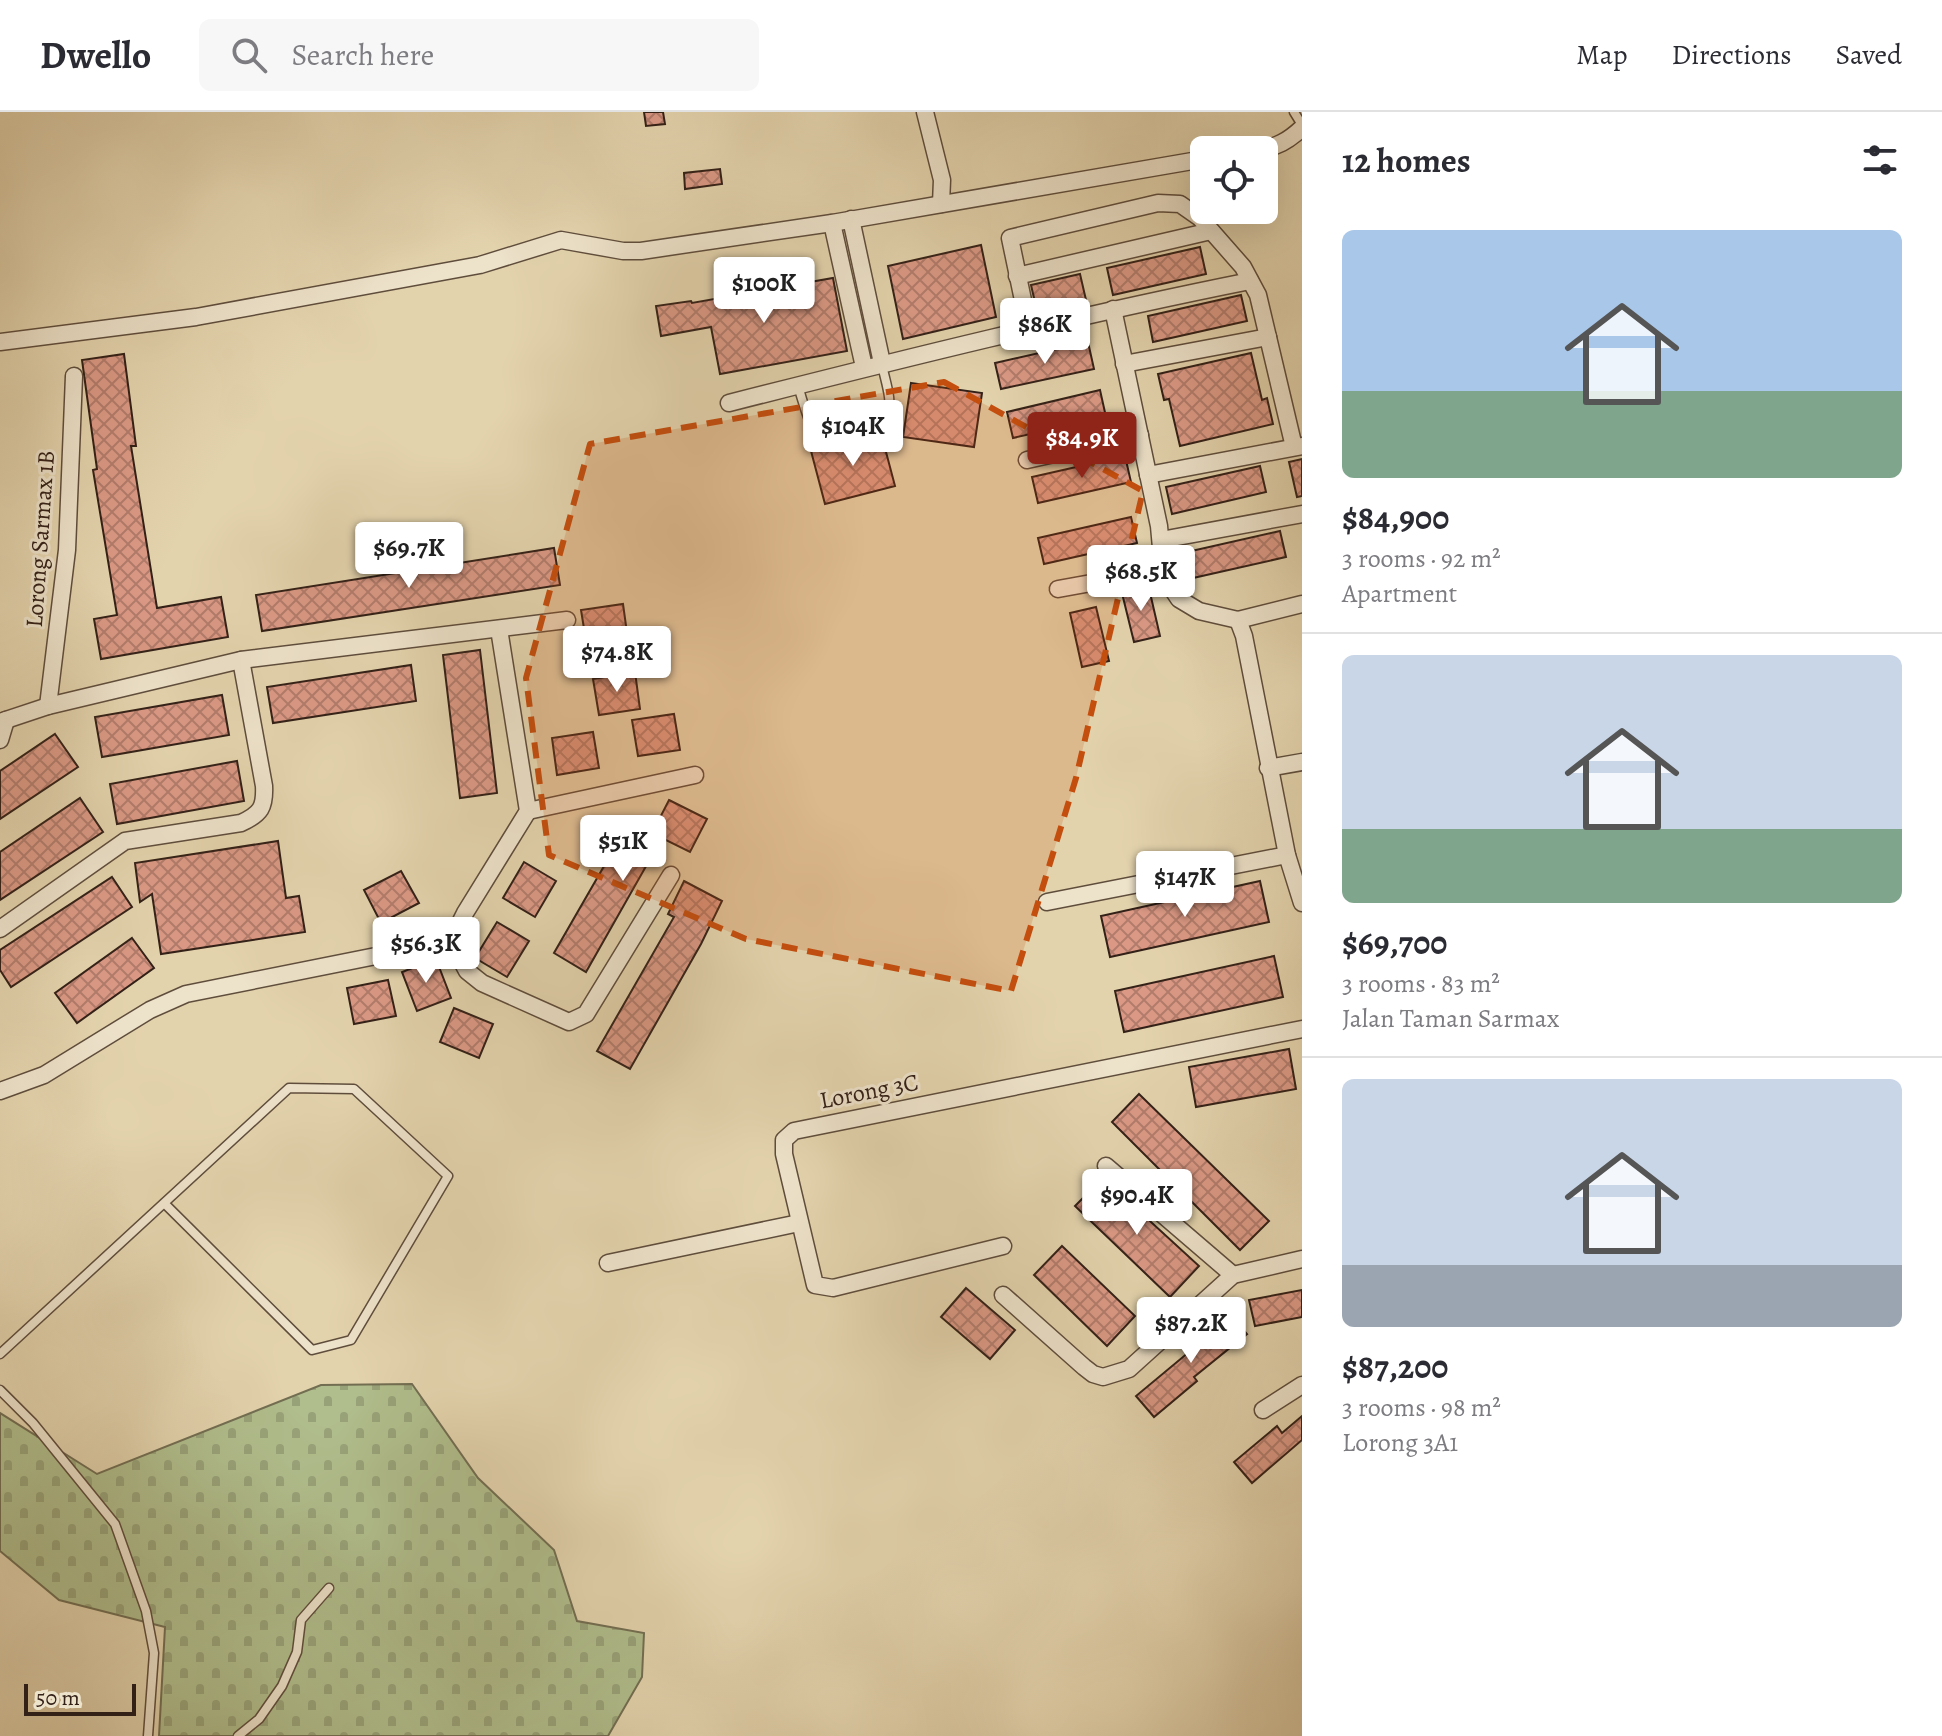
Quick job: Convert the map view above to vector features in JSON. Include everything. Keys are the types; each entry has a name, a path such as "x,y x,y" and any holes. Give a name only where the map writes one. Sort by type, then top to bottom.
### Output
{"street":[{"path":"925,112 942,180 941,204"},
{"path":"1278,145 1289,140 1302,126"},
{"path":"0,342 196,317 480,265 561,240 623,251 641,251 832,223 1190,161"},
{"path":"1029,329 1009,241 1014,236 1158,203 1180,204 1200,218 1243,267 1258,295 1298,446 1148,475"},
{"path":"851,219 882,363"},
{"path":"832,223 864,367"},
{"path":"1017,276 1211,231"},
{"path":"729,403 864,367 1113,309 1250,281"},
{"path":"1113,309 1161,540 1163,570 1179,599 1199,611 1238,620 1302,604"},
{"path":"1124,364 1268,337"},
{"name":"Lorong Sarmax 1B","path":"48,706 67,550 74,376"},
{"path":"1027,460 1140,435"},
{"path":"1161,540 1302,514"},
{"path":"1058,589 1163,570"},
{"path":"0,740 3,721 48,706 241,660 567,620"},
{"path":"1238,620 1244,636 1287,855 1302,903"},
{"path":"0,1091 44,1075 150,1010 186,994 451,941 528,811 499,629"},
{"path":"0,929 125,841 241,823 257,816 265,805 264,786 241,660"},
{"path":"1268,768 1302,762"},
{"path":"528,811 695,775"},
{"path":"1047,902 1287,855"},
{"path":"451,941 467,971 482,983 569,1022 586,1014 671,875"},
{"name":"Lorong 3C","path":"1003,1246 857,1283 833,1288 819,1287 812,1282 784,1154 784,1140 794,1131 1302,1029"},
{"path":"1106,1166 1233,1275"},
{"path":"608,1263 799,1223"},
{"path":"1003,1295 1084,1367 1103,1377 1129,1369 1233,1275 1302,1259"},
{"path":"1263,1410 1302,1385"}],"lane":[{"path":"1294,112 1302,126"},
{"path":"798,386 810,425 821,435 835,436 878,424 887,414 889,404 882,363"},
{"path":"0,1354 164,1203 289,1088 354,1089 448,1176 351,1340 312,1350 164,1203"},
{"path":"0,1390 33,1423 115,1524 146,1611 154,1653 148,1736"},
{"path":"238,1736 259,1719 282,1686 297,1652 301,1620 329,1588"}],"highlighted area":[{"path":"944,382 1143,491 1076,778 1011,991 746,939 549,855 526,678 590,444"}],"green space":[{"path":"412,1384 478,1478 554,1550 577,1621 644,1633 642,1677 608,1736 159,1736 165,1627 59,1600 0,1551 0,1413 97,1474 321,1385"}],"building":[{"path":"644,112 663,112 665,124 646,126"},
{"path":"720,169 722,184 685,189 684,173"},
{"path":"981,245 996,317 903,339 888,266"},
{"path":"1200,247 1206,274 1113,295 1107,268"},
{"path":"1080,274 1086,300 1037,311 1031,285"},
{"path":"833,278 847,351 720,374 711,327 661,336 656,306 692,303"},
{"path":"1241,295 1247,321 1153,342 1148,316"},
{"path":"1088,342 1094,369 1001,389 995,363"},
{"path":"1251,353 1262,400 1267,398 1273,424 1180,446 1169,399 1164,400 1158,374"},
{"path":"124,354 136,446 131,446 157,608 221,597 228,637 101,659 94,619 117,615 93,470 97,469 82,360"},
{"path":"911,383 982,393 974,447 903,437"},
{"path":"1100,390 1106,417 1013,438 1007,412"},
{"path":"881,433 895,486 825,504 811,451"},
{"path":"1125,456 1131,482 1038,503 1032,477"},
{"path":"1302,459 1302,496 1297,497 1289,462"},
{"path":"1260,466 1266,492 1172,514 1166,487"},
{"path":"1131,517 1137,543 1044,564 1038,538"},
{"path":"1280,531 1286,557 1193,578 1187,552"},
{"path":"554,548 560,585 262,631 256,595"},
{"path":"1148,584 1160,636 1134,642 1121,589"},
{"path":"623,604 628,640 587,647 581,610"},
{"path":"1096,607 1109,661 1082,667 1070,613"},
{"path":"480,650 497,793 460,798 443,655"},
{"path":"411,665 416,701 273,723 267,687"},
{"path":"635,672 640,709 599,715 593,679"},
{"path":"222,695 229,735 102,757 95,717"},
{"path":"674,714 680,750 638,756 632,720"},
{"path":"593,732 599,768 557,775 552,738"},
{"path":"55,734 78,767 0,819 0,771"},
{"path":"237,761 244,801 117,824 110,784"},
{"path":"80,798 103,832 0,900 0,852"},
{"path":"669,800 707,819 690,852 662,838 586,972 554,953 626,828 648,841"},
{"path":"278,841 286,898 299,896 305,932 161,954 152,894 140,902 135,863"},
{"path":"524,862 556,881 535,917 503,898"},
{"path":"401,871 419,903 381,923 364,890"},
{"path":"112,877 132,907 11,987 0,970 0,950"},
{"path":"684,881 722,901 630,1069 597,1051 674,917 668,914"},
{"path":"1260,881 1269,922 1110,957 1101,916"},
{"path":"497,922 529,941 507,977 475,958"},
{"path":"132,938 154,968 77,1023 55,993"},
{"path":"1274,956 1283,997 1124,1032 1115,991"},
{"path":"436,959 451,998 417,1011 402,972"},
{"path":"388,980 396,1016 354,1024 347,988"},
{"path":"454,1008 493,1024 479,1058 440,1042"},
{"path":"1289,1049 1296,1089 1196,1107 1189,1067"},
{"path":"1139,1094 1269,1221 1240,1250 1112,1122"},
{"path":"1103,1178 1199,1266 1170,1297 1075,1206"},
{"path":"1062,1246 1135,1316 1107,1346 1034,1275"},
{"path":"966,1288 1015,1330 990,1359 941,1317"},
{"path":"1302,1290 1302,1317 1255,1326 1249,1300"},
{"path":"1229,1313 1247,1334 1194,1377 1197,1381 1154,1417 1136,1396 1189,1352 1186,1349"},
{"path":"1302,1416 1302,1440 1252,1483 1234,1462 1277,1426 1282,1433"}]}
